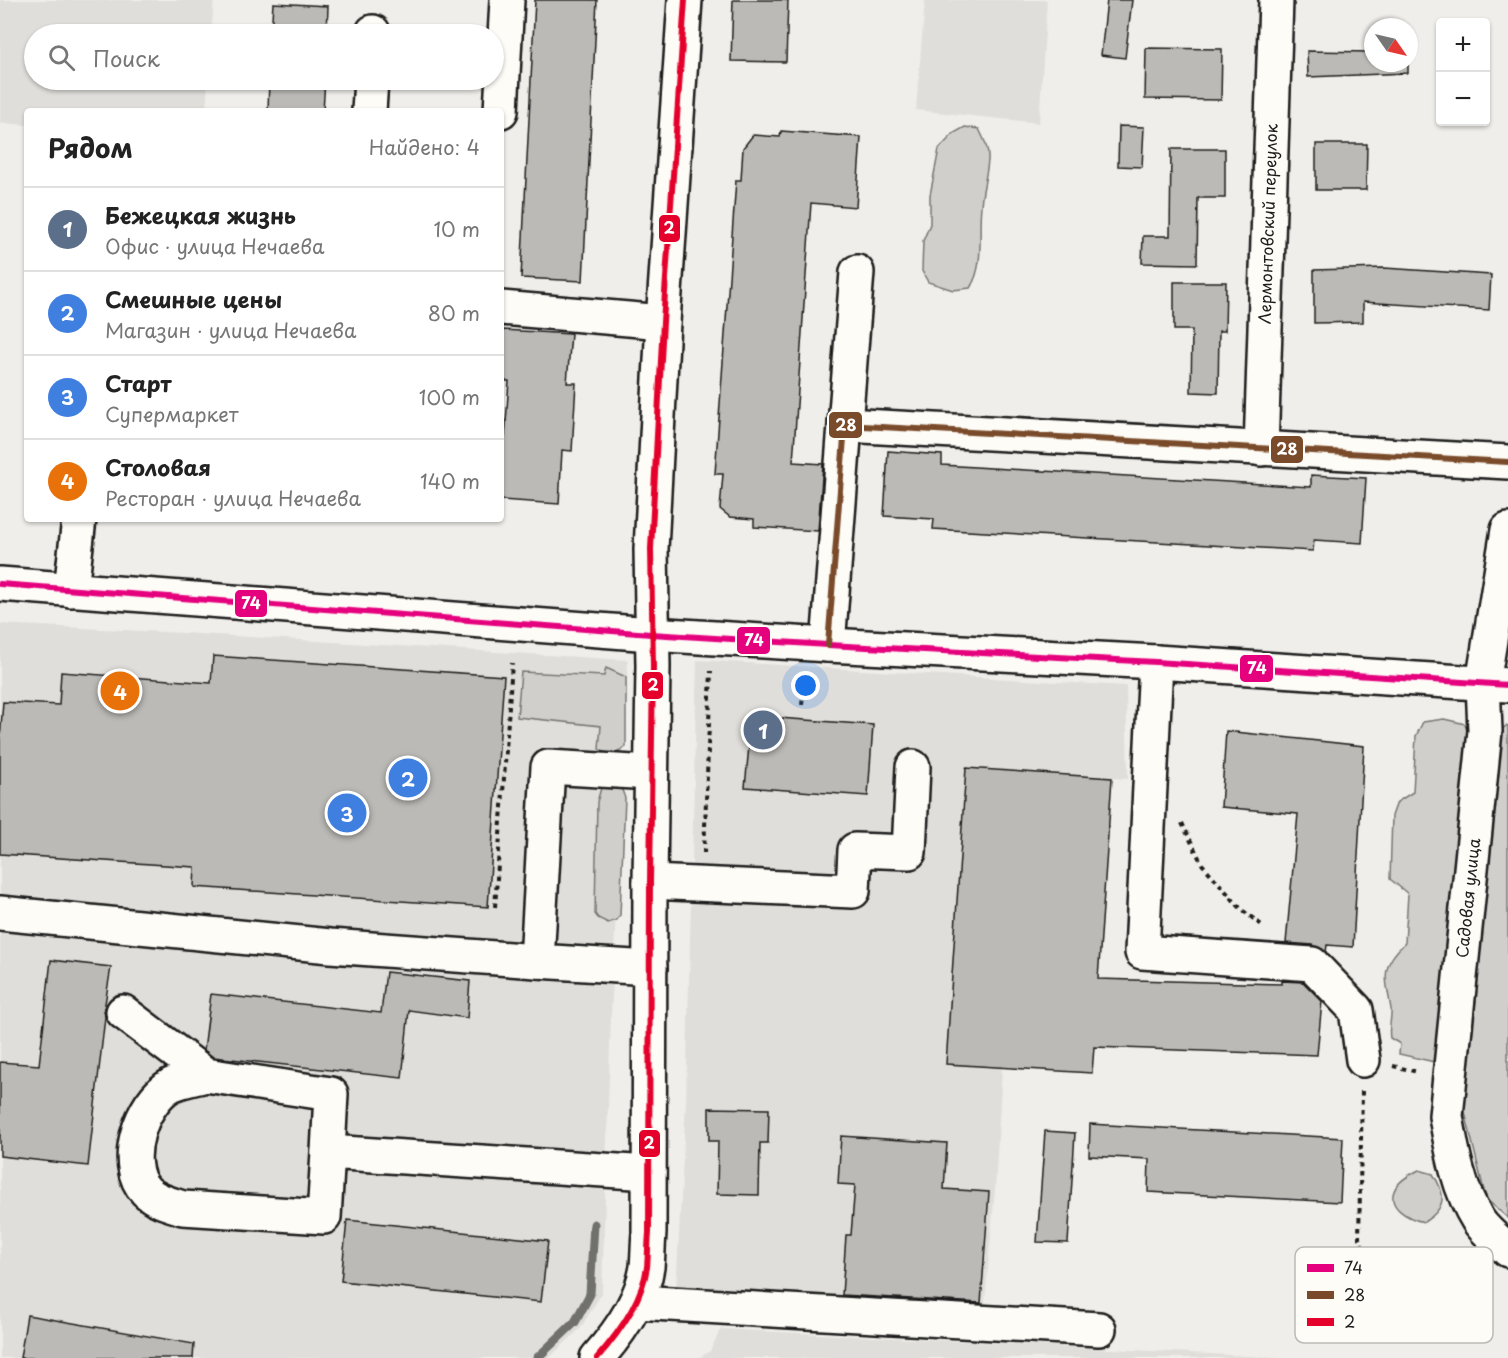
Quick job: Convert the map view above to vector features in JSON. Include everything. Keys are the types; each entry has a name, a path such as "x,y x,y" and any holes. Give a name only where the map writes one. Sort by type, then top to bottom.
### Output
{"street":[{"path":"504,56 507,0"},
{"path":"597,1358 616,1337 636,1302 647,1269 650,1173 651,549 663,322 685,0"},
{"name":"Лермонтовский переулок","path":"1261,449 1275,0"},
{"path":"369,108 370,90"},
{"path":"501,108 502,90"},
{"path":"828,645 857,272"},
{"path":"504,308 663,322"},
{"path":"845,425 1508,462"},
{"path":"71,590 79,522"},
{"name":"Садовая улица","path":"1492,1247 1463,1190 1446,1116 1485,730 1496,684 1508,530"},
{"path":"0,584 651,634 1156,662 1496,684"},
{"path":"1156,662 1142,952 1312,964 1356,1010 1363,1060"},
{"path":"537,960 548,767 651,773"},
{"path":"650,882 854,891 855,849 909,852 913,767"},
{"path":"0,913 330,946 650,968"},
{"path":"123,1012 206,1075"},
{"path":"206,1075 331,1094 328,1152 324,1217 183,1208 161,1202 145,1191 135,1171 135,1149 140,1125 150,1106 170,1085 206,1075"},
{"path":"328,1152 650,1173"},
{"path":"636,1302 1099,1329"}],"path":[{"path":"495,907 512,663"},
{"path":"703,884 711,670"},
{"path":"802,705 805,676"},
{"path":"1179,816 1202,864 1242,910 1268,930"},
{"path":"1363,1247 1359,1238 1363,1060 1450,1078"}],"shaded area":[{"path":"0,0 214,0 212,24 24,24 24,90 207,90 206,108 24,108 24,125 0,123"},
{"path":"925,0 1047,0 1039,123 916,110"},
{"path":"965,127 979,129 987,148 988,160 980,216 978,269 970,288 953,290 928,282 922,271 923,241 930,224 930,195 939,149 954,133"},
{"path":"0,624 628,660 611,1015 602,1293 580,1329 549,1358 0,1358"},
{"path":"697,660 1126,686 1128,779 1112,778 1092,1073 1002,1068 995,1190 984,1312 676,1291 686,1101"},
{"path":"606,668 626,677 626,747 619,751 610,753 599,749 601,726 517,717 521,672 604,676"},
{"path":"1444,719 1465,724 1472,746 1439,1063 1399,1054 1400,1044 1390,1038 1391,1009 1386,973 1391,959 1405,943 1408,894 1390,879 1392,816 1397,802 1413,792 1416,736 1423,722"},
{"path":"1508,726 1508,1218 1486,1199 1464,1108 1497,734"},
{"path":"612,786 622,790 625,798 620,915 617,920 608,923 595,914 597,802 601,788"},
{"path":"1419,1170 1433,1174 1442,1194 1437,1211 1424,1222 1405,1215 1393,1200 1398,1184"},
{"path":"721,1329 1280,1358 699,1358 710,1351"}],"building":[{"path":"535,0 597,0 583,281 521,278"},
{"path":"733,0 788,0 786,62 731,61"},
{"path":"1107,0 1132,0 1125,58 1101,55"},
{"path":"273,3 328,6 327,24 272,24"},
{"path":"1146,48 1222,49 1221,100 1145,99"},
{"path":"1307,51 1364,52 1364,72 1408,72 1408,73 1308,77"},
{"path":"269,90 324,90 323,108 268,108"},
{"path":"1119,126 1144,127 1142,167 1118,166"},
{"path":"781,131 861,137 856,207 811,203 793,462 823,464 818,531 754,527 754,519 730,517 720,509 723,474 715,474 736,180 741,180 743,148 753,135 780,137"},
{"path":"1316,144 1367,144 1366,190 1316,190"},
{"path":"1171,149 1225,149 1225,198 1198,198 1197,264 1142,263 1143,236 1170,236"},
{"path":"1384,268 1491,275 1489,310 1363,302 1363,322 1314,323 1314,270"},
{"path":"1174,282 1226,282 1225,331 1219,331 1218,393 1191,392 1192,330 1174,330"},
{"path":"504,330 571,334 567,383 576,383 572,451 562,450 559,504 504,500 504,436 509,381 504,381"},
{"path":"888,451 942,455 942,465 1311,487 1311,475 1366,478 1362,543 1314,540 1313,551 933,529 934,519 884,516"},
{"path":"213,656 504,676 488,907 194,887 195,867 0,854 0,739 3,702 59,705 61,672 211,683"},
{"path":"752,716 873,725 868,796 745,787"},
{"path":"1226,731 1364,746 1353,947 1327,945 1326,952 1313,945 1286,943 1298,814 1221,807"},
{"path":"966,768 1112,778 1098,979 1282,984 1282,981 1303,982 1322,1001 1317,1055 1094,1047 1092,1073 946,1064"},
{"path":"51,960 111,967 104,1010 88,1166 0,1156 0,1062 39,1065"},
{"path":"386,972 470,981 467,1018 409,1010 402,1078 213,1057 204,1050 211,994 381,1013"},
{"path":"709,1108 769,1109 768,1143 760,1143 759,1195 717,1194 718,1141 709,1141"},
{"path":"1090,1124 1343,1138 1340,1202 1148,1192 1149,1159 1089,1156"},
{"path":"1045,1131 1075,1133 1068,1243 1037,1242"},
{"path":"841,1136 947,1143 944,1189 989,1192 981,1303 842,1295 846,1235 851,1235 855,1185 838,1184"},
{"path":"347,1220 548,1241 541,1302 341,1281"},
{"path":"27,1315 194,1344 193,1358 20,1358"}],"waterway":[{"path":"537,1358 575,1322 590,1294 594,1224"}],"transit line":[{"name":"2","path":"597,1358 621,1327 640,1292 647,1263 649,1233 653,666 651,549 663,322 685,0"},
{"name":"28","path":"828,645 845,425 1508,462"},
{"name":"74","path":"0,584 651,634 1156,662 1508,685"}],"place":[{"name":"Столовая","path":"120,691"},
{"name":"Бежецкая жизнь","path":"763,730"},
{"name":"Смешные цены","path":"408,778"},
{"name":"Старт","path":"347,813"}]}
